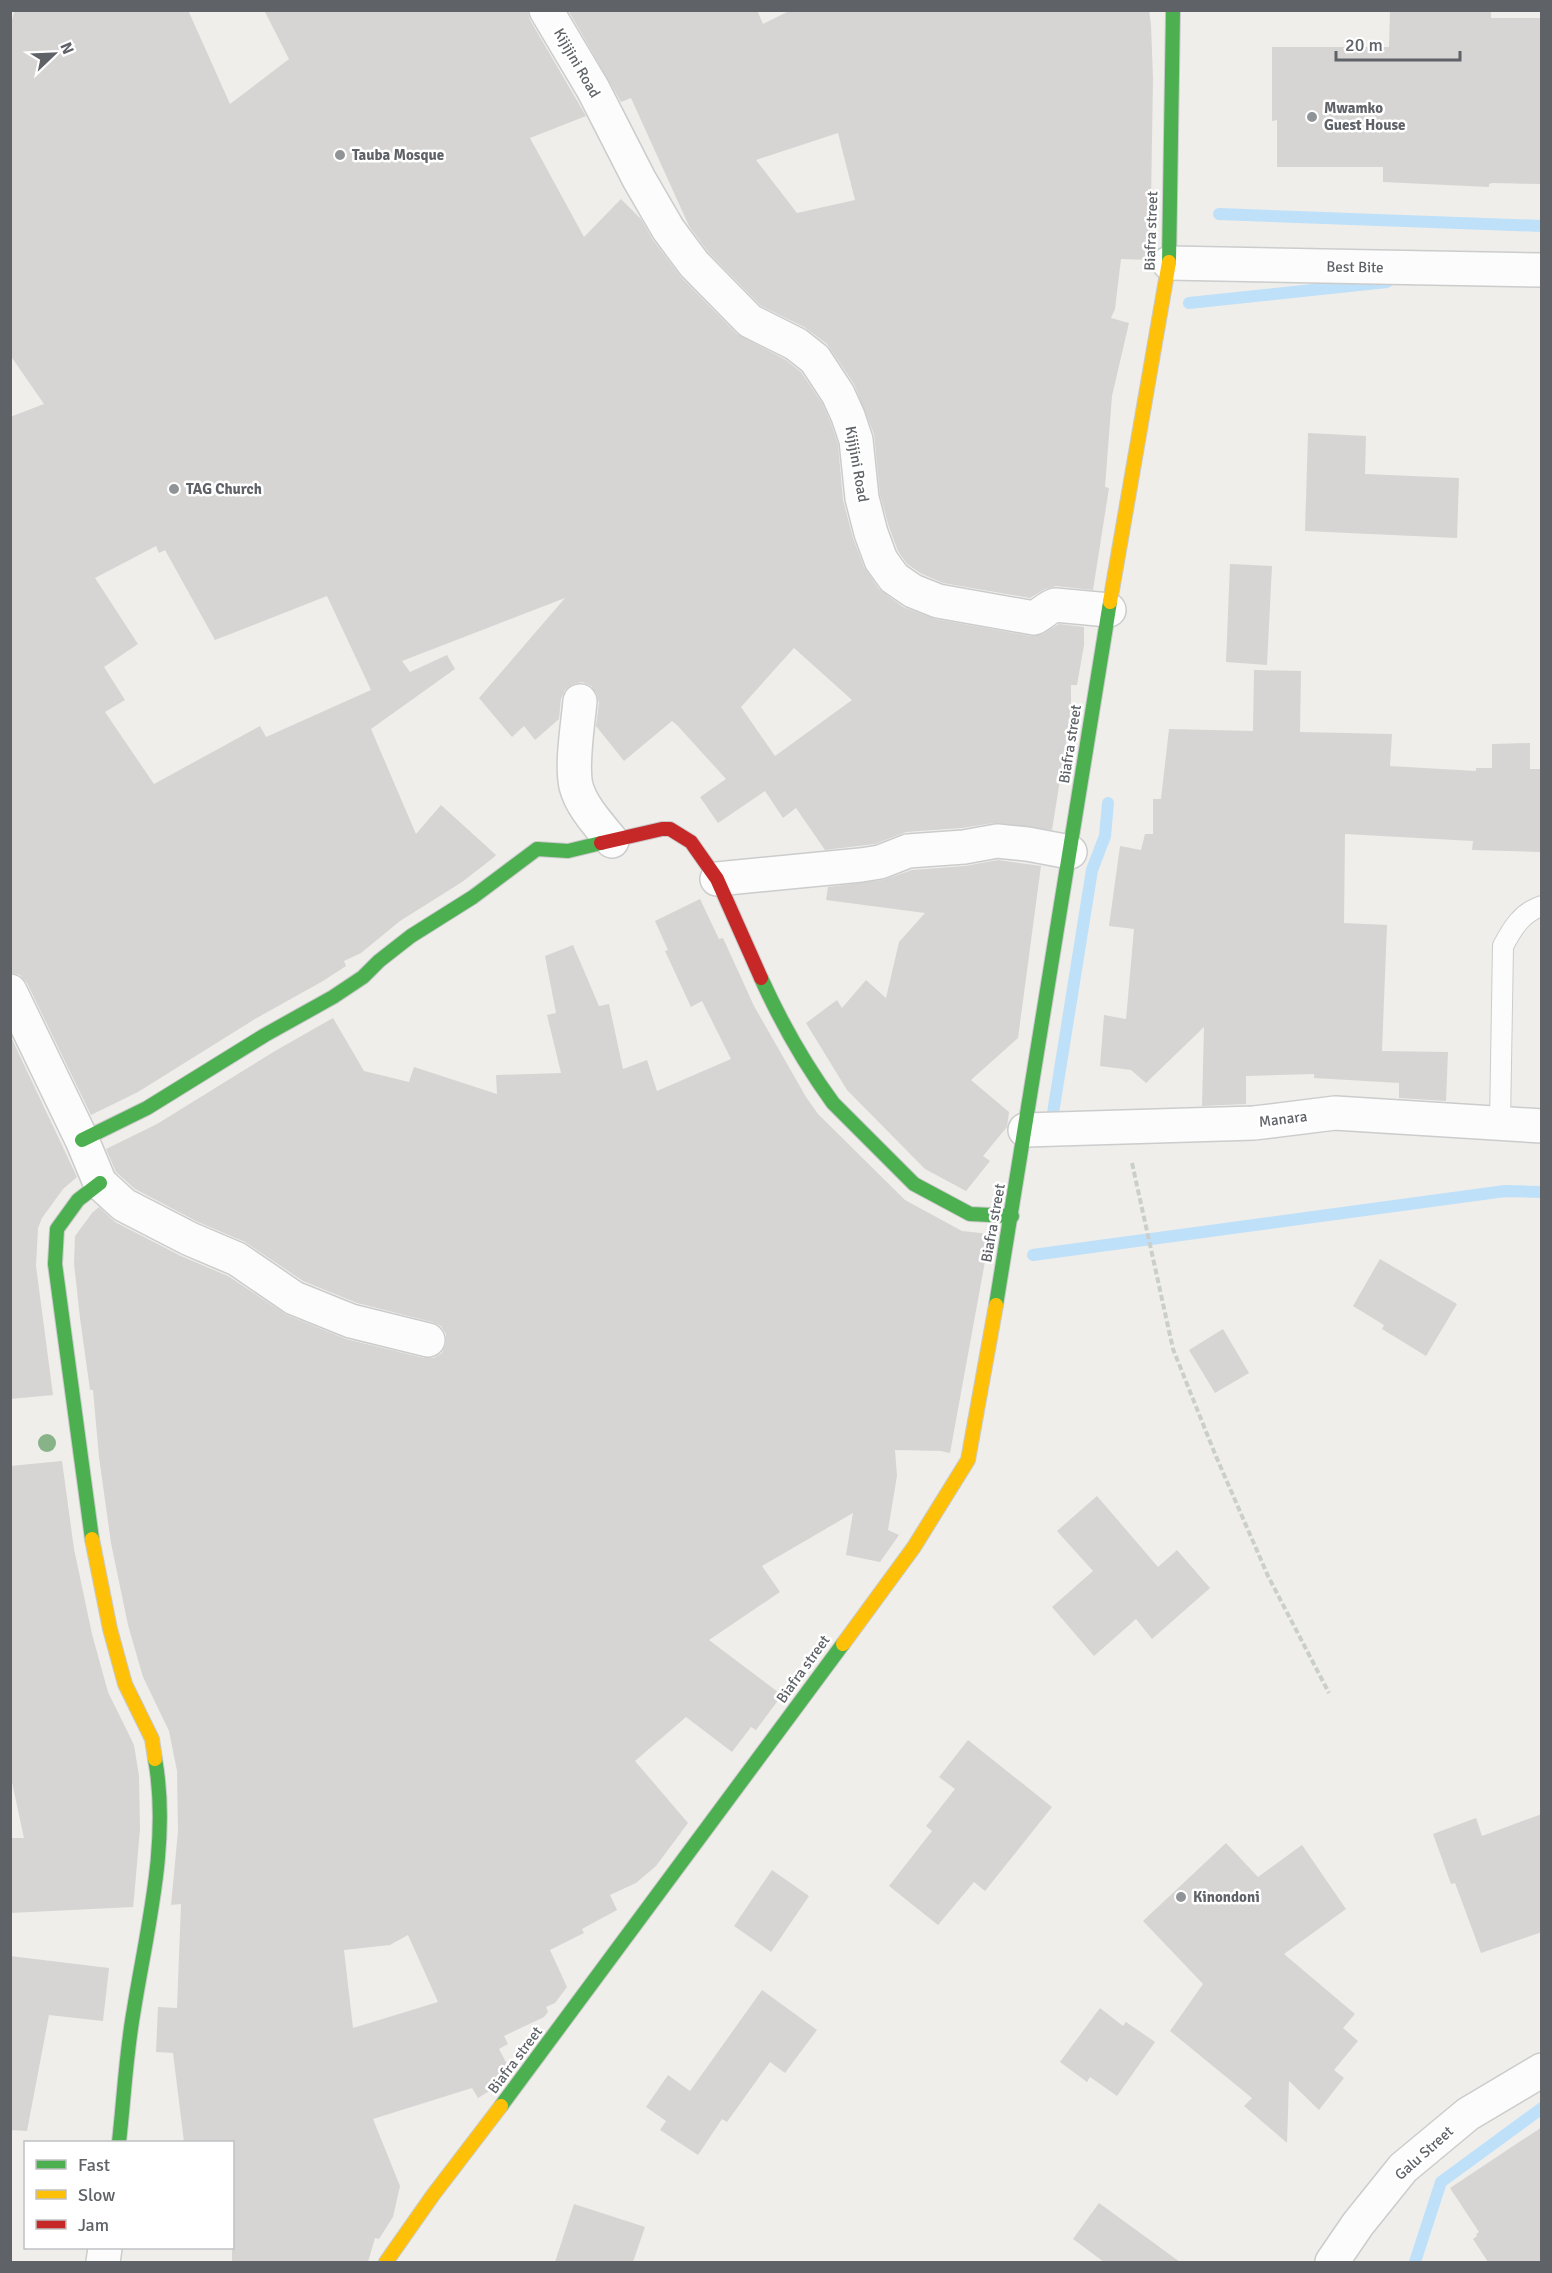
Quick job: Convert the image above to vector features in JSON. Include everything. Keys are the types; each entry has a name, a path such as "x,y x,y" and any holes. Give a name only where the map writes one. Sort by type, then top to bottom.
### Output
{"street":[{"name":"Kijijini Road","path":"546,10 593,89 639,179 668,229 694,264 750,321 796,344 815,359 838,394 849,416 856,440 862,498 871,532 881,560 894,578 913,591 938,601 1034,618 1041,615 1047,607 1055,605 1109,610"},
{"name":"Biafra street","path":"386,2262 458,2158 517,2086 914,1547 968,1460 1012,1216 1109,610 1169,263 1173,10"},
{"name":"Best Bite","path":"1169,263 1542,270"},
{"path":"580,701 576,746 576,786 585,806 612,841"},
{"path":"82,1140 147,1108 265,1035 333,997 363,977 411,936 473,897 537,849 568,850 650,830 670,829 691,842 717,879 770,997 833,1104 863,1131 914,1184 970,1215 1012,1216"},
{"path":"717,879 861,865 880,862 908,851 964,847 997,841 1070,852"},
{"path":"10,991 82,1140 100,1183 124,1204 190,1239 237,1259 294,1298 351,1321 428,1340"},
{"name":"Manara","path":"1025,1130 1254,1123 1335,1113 1542,1126"},
{"path":"100,1183 78,1200 57,1229 56,1275 75,1424 97,1566 110,1629 125,1684 152,1739 158,1774 159,1830 153,1900 133,2013 119,2141"},
{"name":"Galu Street","path":"1332,2262 1358,2224 1403,2168 1467,2114 1542,2070"}],"lane":[{"path":"1500,1123 1503,946 1511,930 1522,917 1542,906"}],"path":[{"path":"1124,1127 1173,1349 1268,1576 1329,1693"}],"building":[{"path":"15,10 188,10 230,104 289,59 264,10 527,10 530,20 586,116 530,138 584,237 621,199 641,219 653,240 681,277 737,334 786,360 801,372 822,403 831,423 838,444 843,500 853,538 864,567 879,589 903,607 935,619 1031,636 1043,634 1059,624 1084,627 1084,645 1077,685 1071,685 1071,712 1052,830 994,823 906,832 875,844 825,850 796,808 783,818 765,791 718,823 700,797 726,779 677,725 672,721 624,761 596,726 599,703 597,694 591,686 582,682 573,684 565,690 561,699 559,719 535,740 524,726 512,737 479,698 565,598 402,661 410,672 447,655 455,669 371,729 416,834 441,805 496,855 462,882 400,921 361,953 344,961 346,966 323,981 255,1019 138,1092 91,1115 27,983 20,975 10,972 10,417 44,404 10,355 10,26","holes":["156,546 159,553 165,550 215,640 327,596 371,690 266,737 260,726 154,784 105,712 125,700 104,667 138,644 95,578","794,648 852,700 775,756 741,707"]},
{"path":"568,10 757,10 763,24 791,10 1149,10 1153,79 1150,260 1121,259 1115,309 1111,318 1129,323 1112,396 1105,487 1109,488 1093,590 1056,586 1045,589 1030,598 943,583 922,574 907,564 898,551 889,527 880,495 874,434 854,384 827,344 804,327 761,306 708,252 689,226 631,98 621,102","holes":["838,133 855,200 797,213 756,160"]},
{"path":"1390,10 1491,10 1491,18 1542,18 1542,184 1492,183 1489,187 1383,182 1383,167 1277,167 1277,120 1272,121 1272,47 1389,47"},
{"path":"1308,433 1366,436 1365,474 1459,478 1457,538 1305,531"},
{"path":"1230,564 1272,566 1267,665 1226,662"},
{"path":"1254,670 1301,671 1300,732 1392,734 1390,766 1476,771 1476,768 1492,768 1492,744 1530,743 1530,769 1542,769 1542,852 1472,850 1473,841 1345,834 1344,923 1387,925 1382,1051 1448,1052 1446,1101 1399,1098 1399,1083 1314,1078 1314,1074 1246,1076 1246,1104 1202,1106 1204,1027 1146,1083 1131,1070 1100,1066 1104,1015 1126,1019 1134,929 1109,926 1120,846 1141,850 1145,834 1153,834 1153,799 1161,799 1169,729 1253,731"},
{"path":"998,860 1041,866 1018,1038 971,1080 1009,1112 1007,1127 983,1156 990,1161 966,1191 925,1169 847,1090 806,1023 837,1000 842,1008 866,980 886,998 899,942 925,913 826,900 828,887 883,880 912,870 965,866"},
{"path":"700,899 719,939 723,938 754,1006 818,1114 905,1200 962,1231 990,1234 950,1453 895,1450 897,1476 888,1530 899,1535 880,1562 846,1555 853,1513 762,1566 780,1592 709,1640 782,1695 756,1730 751,1727 732,1752 686,1717 635,1761 688,1823 656,1866 636,1883 610,1895 617,1910 582,1929 584,1933 550,1950 567,1987 555,2003 546,2007 548,2012 544,2017 504,2036 508,2044 499,2049 508,2066 488,2092 478,2098 472,2088 373,2119 400,2186 393,2217 379,2239 375,2238 368,2262 232,2262 234,2141 184,2141 173,2053 156,2052 158,2007 177,2008 181,1904 171,1905 178,1831 177,1771 169,1731 143,1677 128,1625 111,1543 99,1457 93,1390 90,1390 80,1318 74,1264 75,1236 99,1207 115,1222 181,1256 228,1276 287,1315 346,1339 424,1358 434,1358 442,1353 446,1344 446,1334 441,1326 357,1303 303,1281 245,1242 198,1222 135,1189 116,1172 106,1149 157,1124 333,1018 364,1071 409,1082 414,1067 497,1094 496,1075 561,1073 547,1015 556,1013 545,956 573,945 599,1006 609,1004 623,1069 647,1060 657,1091 731,1059 702,1001 691,1007 665,951 668,950 655,921","holes":["408,1935 438,2002 353,2028 344,1950 390,1945"]},
{"path":"10,1035 77,1177 63,1189 42,1218 38,1228 36,1266 53,1395 10,1399"},
{"path":"1380,1259 1457,1304 1426,1356 1382,1329 1384,1325 1353,1306"},
{"path":"1223,1329 1249,1373 1215,1393 1189,1350"},
{"path":"62,1461 74,1549 92,1634 108,1692 134,1745 139,1776 140,1829 133,1907 10,1913 10,1838 24,1838 10,1773 10,1466"},
{"path":"1097,1496 1158,1567 1177,1550 1210,1588 1152,1639 1136,1619 1094,1656 1052,1607 1093,1571 1057,1531"},
{"path":"968,1740 1052,1807 985,1891 974,1882 938,1925 889,1886 932,1831 926,1826 955,1789 939,1777"},
{"path":"1542,1814 1542,1932 1481,1953 1455,1883 1451,1884 1433,1834 1476,1818 1482,1836"},
{"path":"1226,1843 1258,1877 1302,1845 1346,1909 1284,1954 1355,2014 1343,2028 1358,2041 1334,2070 1344,2078 1319,2110 1289,2081 1287,2143 1244,2106 1252,2098 1170,2031 1203,1984 1143,1921"},
{"path":"772,1870 809,1896 771,1952 734,1926"},
{"path":"10,1956 109,1968 103,2021 49,2015 27,2131 10,2130"},
{"path":"762,1990 817,2030 785,2073 770,2062 727,2122 722,2119 698,2155 660,2130 666,2121 646,2107 668,2075 690,2091"},
{"path":"1100,2008 1123,2026 1126,2022 1155,2042 1117,2096 1090,2077 1087,2082 1060,2062"},
{"path":"1542,2127 1542,2262 1488,2262 1473,2239 1479,2232 1450,2188"},
{"path":"1099,2203 1180,2262 1104,2262 1073,2239"},
{"path":"574,2204 645,2227 633,2262 555,2262"}],"waterway":[{"path":"1219,214 1542,226"},
{"path":"1189,303 1387,282"},
{"path":"1053,1113 1092,870 1105,836 1108,803"},
{"path":"1033,1255 1505,1191 1542,1192"},
{"path":"1415,2262 1441,2182 1542,2108"}],"traffic: fast":[{"path":"1169,262 1173,10"},
{"path":"996,1305 1110,602"},
{"path":"82,1140 147,1108 265,1035 333,997 363,977 411,936 473,897 537,849 568,851 601,843"},
{"path":"761,978 794,1042 833,1103 914,1184 970,1214 1012,1216"},
{"path":"92,1539 55,1264 57,1229 78,1200 100,1183"},
{"path":"501,2106 843,1644"},
{"path":"119,2141 129,2042 158,1853 160,1821 155,1759"}],"traffic: slow":[{"path":"1110,602 1169,262"},
{"path":"843,1644 914,1547 968,1460 996,1305"},
{"path":"92,1539 110,1629 125,1684 152,1739 155,1759"},
{"path":"386,2262 433,2195 501,2106"}],"traffic: jam":[{"path":"601,843 662,829 670,829 691,842 717,879 761,978"}],"place":[{"name":"Mwamko Guest House","path":"1312,117"},
{"name":"Tauba Mosque","path":"340,155"},
{"name":"TAG Church","path":"174,489"},
{"name":"Kinondoni","path":"1181,1897"}]}
